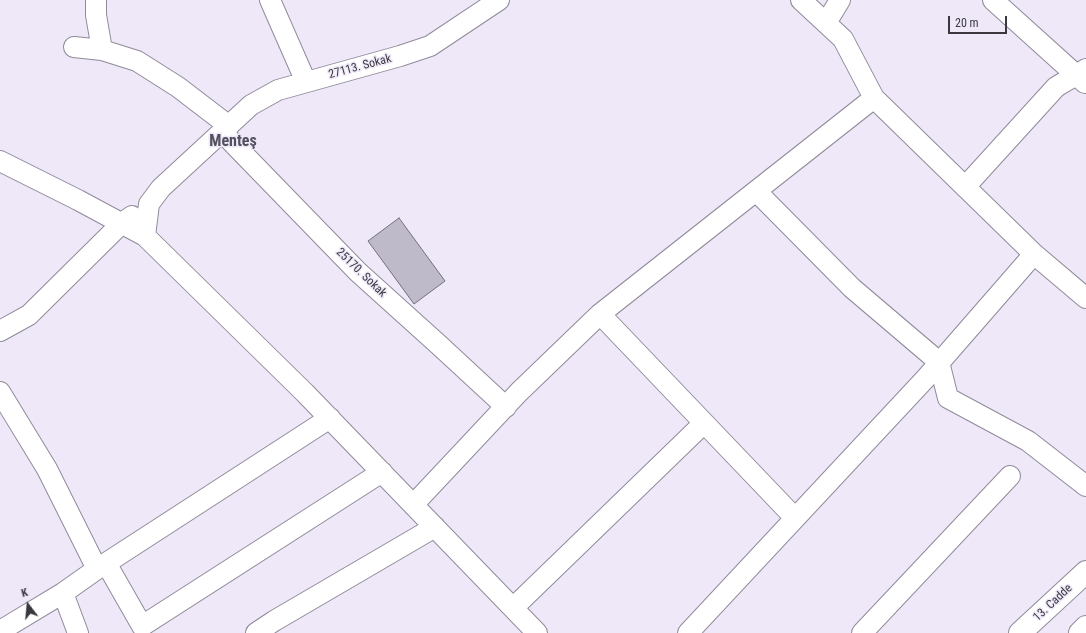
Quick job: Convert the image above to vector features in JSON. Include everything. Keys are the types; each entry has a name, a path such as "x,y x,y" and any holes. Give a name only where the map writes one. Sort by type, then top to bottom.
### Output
{"main road":[{"name":"13. Cadde","path":"1020,633 1086,572"},
{"path":"1080,633 1086,627"}],"street":[{"path":"96,0 96,15 102,50"},
{"path":"270,0 306,82"},
{"name":"27113. Sokak","path":"149,204 161,188 252,105 278,90 400,56 430,46 499,0"},
{"path":"801,0 843,39 874,98 1034,254 1086,298"},
{"path":"826,23 840,0"},
{"path":"965,187 1056,87 1082,77 993,0"},
{"name":"25170. Sokak","path":"74,47 102,50 138,61 178,87 226,129 358,272 506,406"},
{"path":"413,505 506,406 600,314 874,98"},
{"path":"0,161 145,236 305,392 513,608 534,632"},
{"path":"756,191 852,288 939,362 948,398 1028,441 1086,486"},
{"path":"0,331 29,315 122,224 149,204"},
{"path":"145,236 149,204"},
{"path":"688,633 939,362 1034,254"},
{"path":"600,314 795,518"},
{"path":"0,392 47,469 102,566 142,626 382,472"},
{"path":"0,631 63,593 102,566 330,418"},
{"path":"513,608 704,423"},
{"path":"862,633 1010,476"},
{"path":"256,633 278,627 435,527"},
{"path":"63,593 78,633"}],"building":[{"path":"399,218 445,281 414,304 368,241"}],"district":[{"name":"Menteş","path":"233,142"}]}
